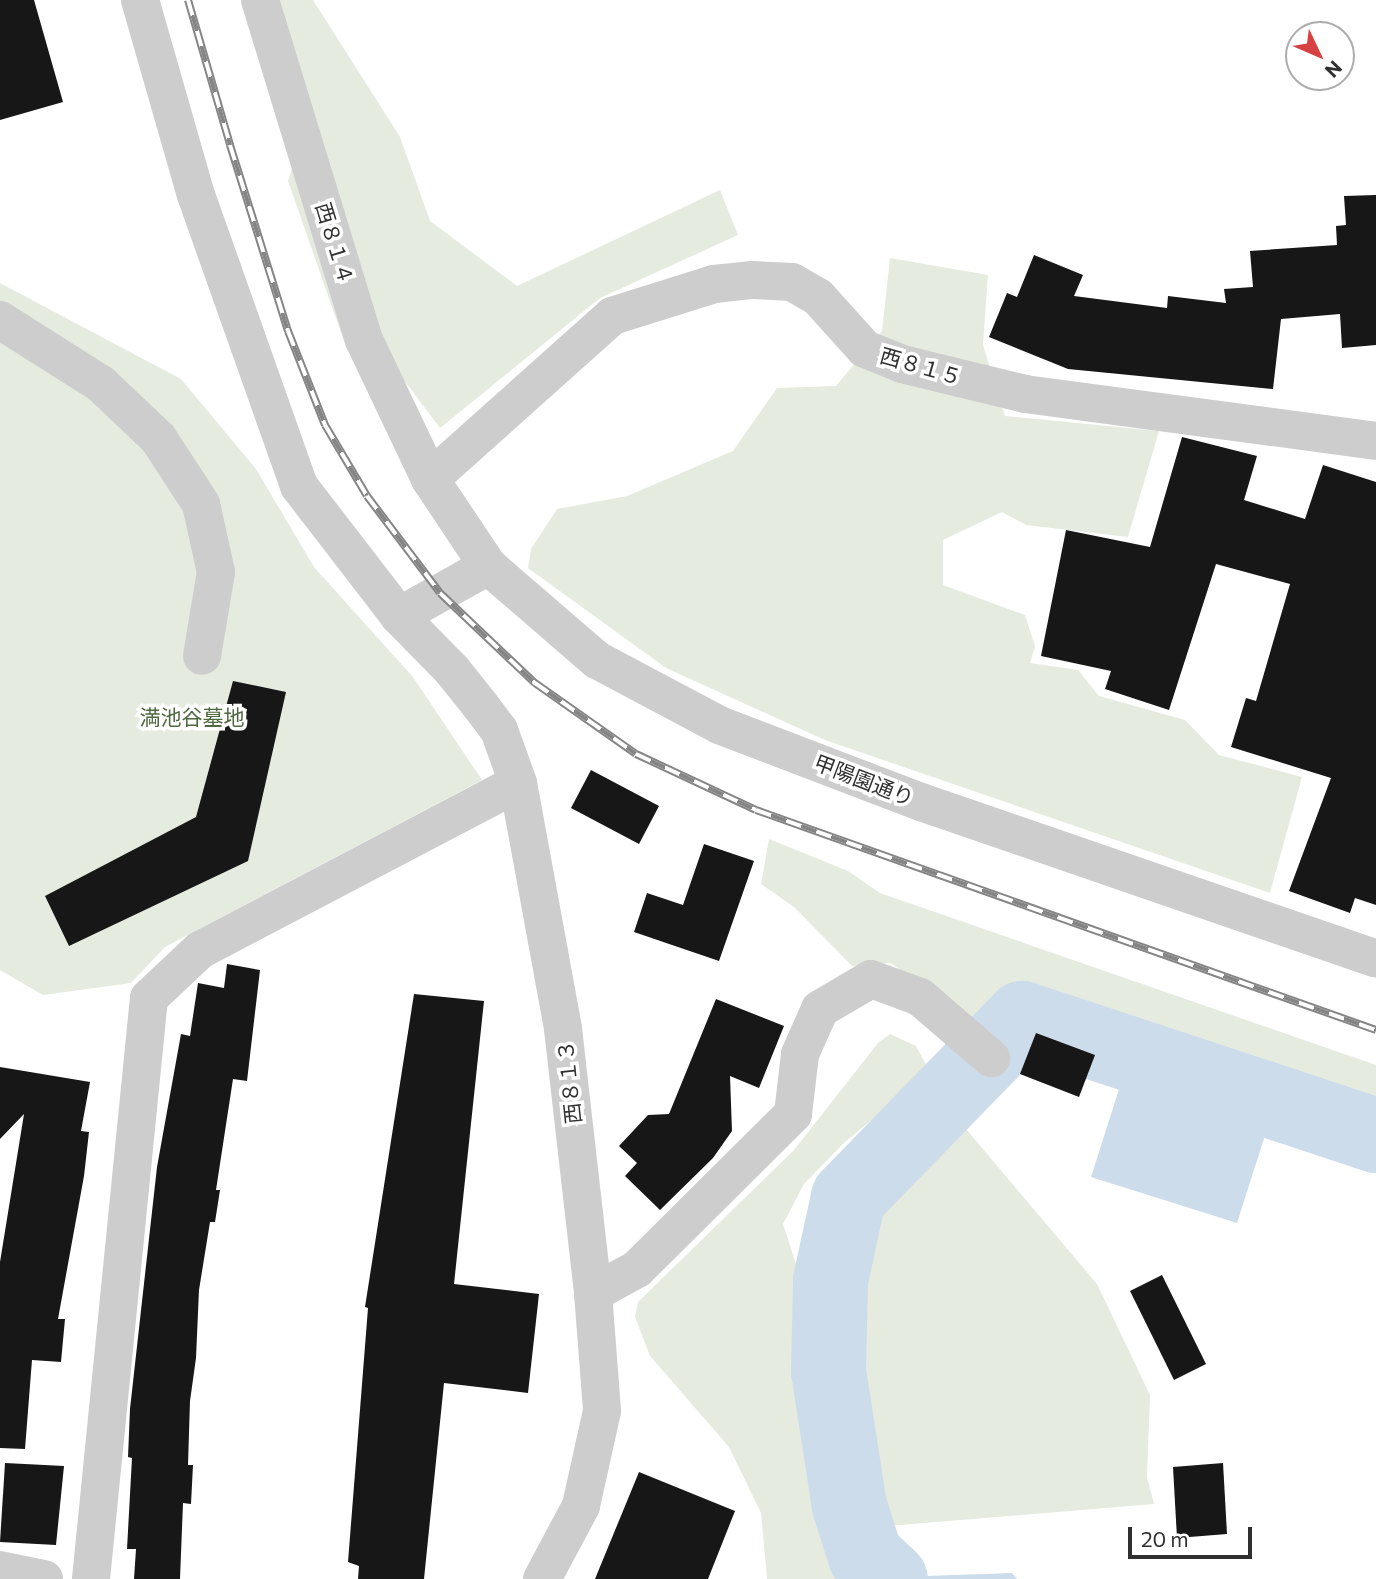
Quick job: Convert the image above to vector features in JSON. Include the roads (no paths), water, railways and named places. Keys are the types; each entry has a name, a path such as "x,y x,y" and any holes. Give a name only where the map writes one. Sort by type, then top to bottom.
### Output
{"street":[{"name":"西８１３","path":"140,0 196,195 299,486 399,616 452,670 481,705 499,730 519,783 563,1030 593,1293 602,1411 581,1506 542,1579"},
{"name":"西８１４","path":"260,0 364,340 430,479"},
{"name":"西８１５","path":"430,479 612,316 714,284 753,281 792,282 818,297 865,349 902,364 1026,394 1376,441"},
{"path":"0,320 101,384 158,438 201,505 216,572 202,656"},
{"name":"甲陽園通り","path":"430,479 488,566 597,660 719,725 921,802 1376,959"},
{"path":"399,616 488,566"},
{"path":"91,1579 149,998 200,950 519,783"},
{"path":"593,1293 637,1269 793,1114 800,1054 820,1009 871,979 920,997 991,1058"},
{"path":"0,1570 44,1579"}],"water":[{"path":"1121,1083 1267,1129 1237,1223 1091,1177"},
{"path":"1012,1573 1017,1579 891,1579 926,1576"}],"waterway":[{"path":"890,1579 865,1556 849,1506 828,1371 830,1280 848,1197 1022,1018 1376,1135"}],"railway":[{"path":"188,0 288,331 325,425 367,496 440,593 535,683 636,754 756,810 1376,1030"}],"park label":[{"name":"満池谷墓地","path":"192,717"}]}
